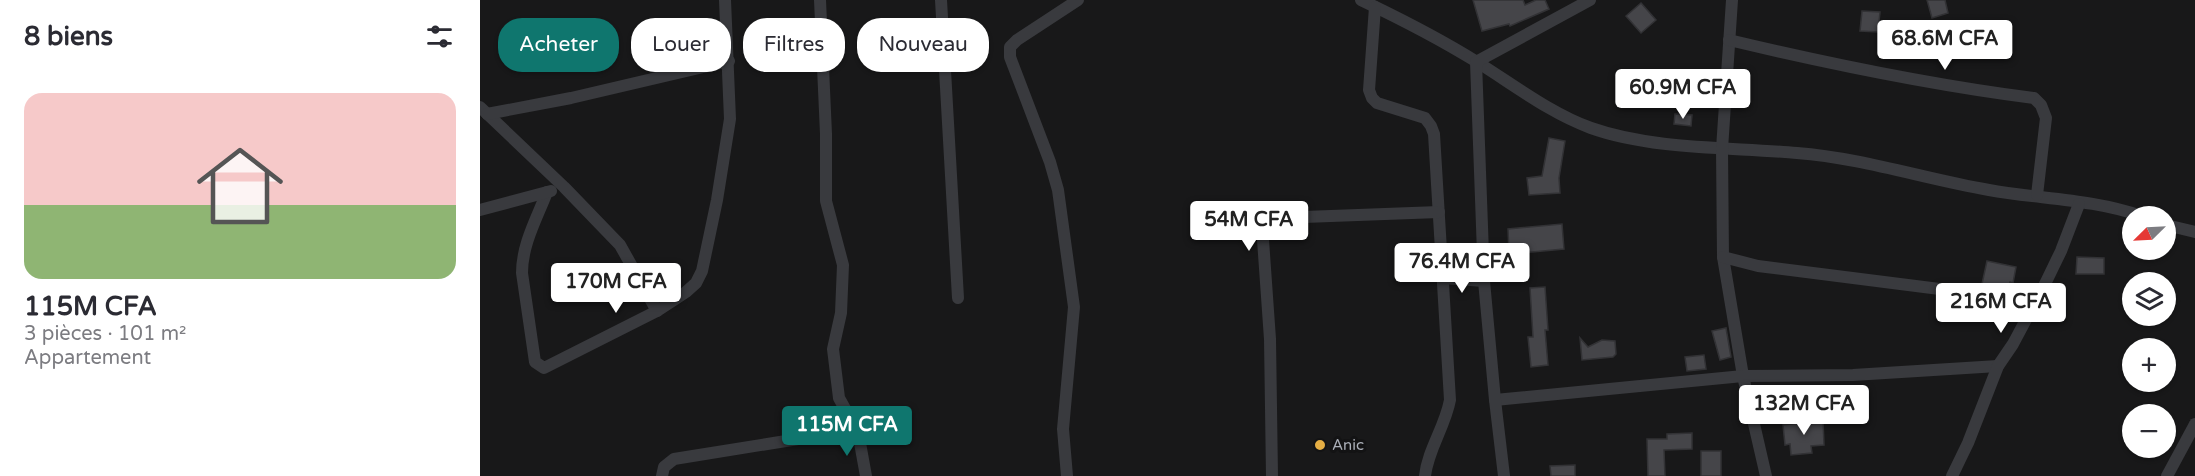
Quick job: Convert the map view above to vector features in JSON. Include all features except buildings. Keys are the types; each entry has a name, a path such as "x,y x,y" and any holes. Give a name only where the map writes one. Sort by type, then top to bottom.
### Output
{"street":[{"path":"726,0 727,18"},
{"path":"820,0 826,134 826,201 843,265 841,313 833,349 839,398 858,432 866,476"},
{"path":"941,0 958,298"},
{"path":"1067,476 1063,429 1074,307 1071,284 1058,190 1050,162 1010,57 1010,47 1078,0"},
{"path":"1361,0 1420,28 1556,113 1591,128 1629,138 1722,149 1799,153 1884,166 1990,191 2037,195 2122,211"},
{"path":"1476,62 1590,0"},
{"path":"1732,0 1722,149 1723,257 1743,376 1766,476"},
{"path":"1376,7 1369,90 1372,98 1377,103 1425,118 1434,134 1450,400 1447,416 1427,461 1425,476"},
{"path":"1729,40 1920,82 2034,98 2041,105 2046,118 2037,195"},
{"path":"1476,62 1484,281 1504,476"},
{"path":"484,111 571,98 682,72"},
{"path":"547,192 524,249 522,261 535,362 544,368 657,310 696,283 702,271 717,200 730,119 729,72"},
{"path":"484,111 620,244 657,310"},
{"path":"480,210 564,187"},
{"path":"1952,476 1968,443 1998,366 2013,344 2045,284 2061,251 2079,204"},
{"path":"1272,476 1270,339 1263,240 1267,224 1277,218 1438,212"},
{"path":"2176,227 2195,232"},
{"path":"1723,257 1758,266 1971,293"},
{"path":"1443,278 1484,281"},
{"path":"1495,400 1743,376 1853,375 1998,366"},
{"path":"2167,476 2195,424"},
{"path":"662,476 664,467 674,459 829,434 858,432"}],"place":[{"name":"Anic","path":"1320,445"}]}
